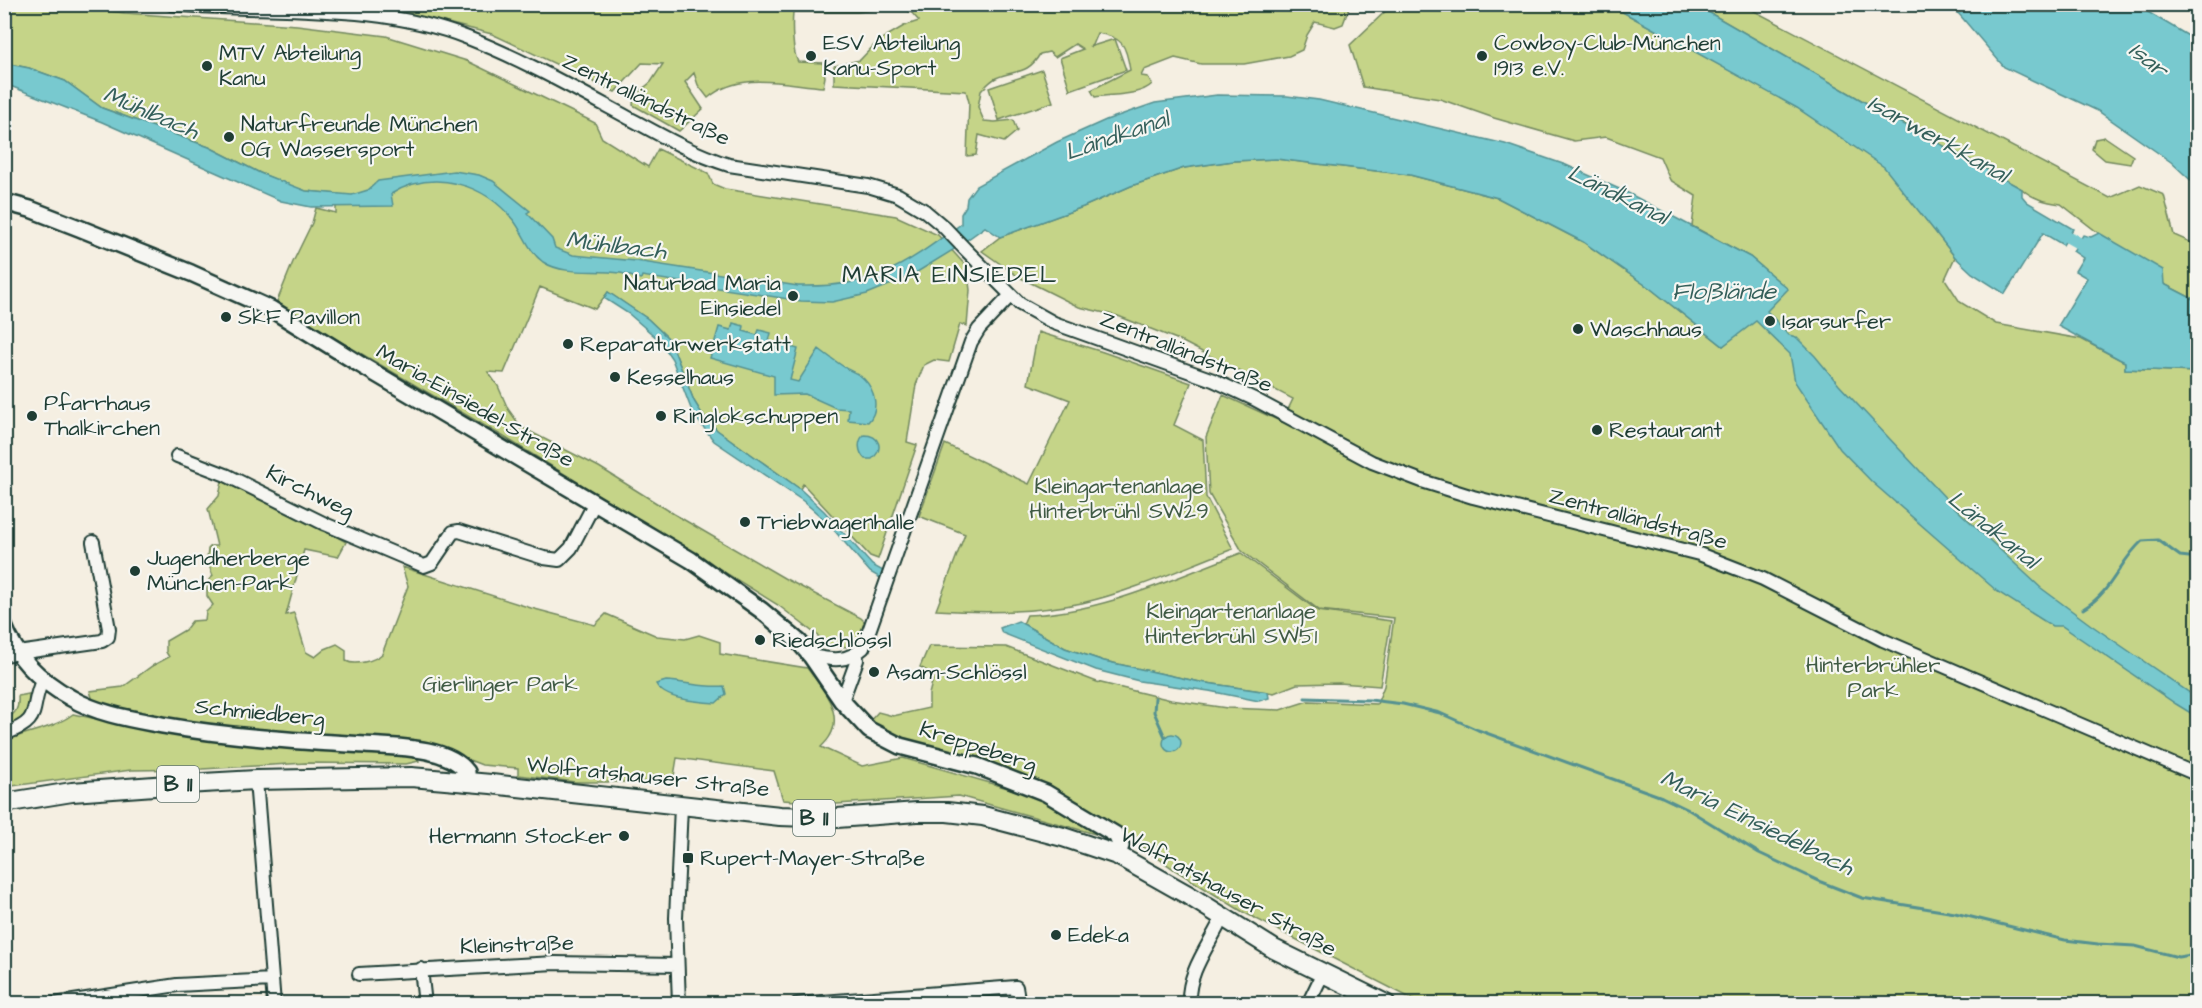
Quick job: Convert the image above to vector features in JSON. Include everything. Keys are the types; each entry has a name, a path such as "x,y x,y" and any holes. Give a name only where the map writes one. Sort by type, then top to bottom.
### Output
{"main road":[{"name":"Wolfratshauser Straße","path":"4,802 72,792 256,780 411,777 746,814 817,818 947,812 982,816 1052,834 1117,855 1223,916 1274,949 1386,1004"}],"street":[{"name":"Zentralländstraße","path":"171,4 297,9 387,16 425,25 466,37 507,55 673,142 712,159 729,165 868,186 898,195 925,211 944,227 1011,296 1054,323 1213,380 1254,399 1372,462 1422,481 1473,497 1698,554 1763,579 1883,640 2198,775"},
{"name":"Maria-Einsiedel-Straße","path":"4,202 30,209 79,228 191,273 271,309 699,567 761,610 799,642 824,674"},
{"path":"811,656 839,659 850,657 863,648 971,342 979,329 1011,296"},
{"name":"Kirchweg","path":"177,456 226,475 325,524 424,566 432,563 453,532 459,531 544,558 559,560 571,548 594,504"},
{"path":"11,654 102,641 108,637 109,628 93,542"},
{"name":"Schmiedberg","path":"4,626 11,654 43,679 72,699 130,719 206,733 414,748 455,759 467,772 467,782"},
{"path":"845,705 857,660 856,654"},
{"name":"Kreppeberg","path":"824,674 845,705 869,730 884,739 977,766 1046,793 1116,835 1121,846 1117,855"},
{"path":"4,734 21,728 32,718 38,689 43,679"},
{"path":"256,780 274,1004"},
{"path":"679,1004 677,871 681,806"},
{"path":"1189,1004 1191,982 1200,957 1223,916"},
{"name":"Kleinstraße","path":"359,974 555,963 677,965"},
{"path":"421,969 425,1004"},
{"path":"1308,1004 1323,973"},
{"path":"54,1004 177,985 272,980"},
{"path":"797,1004 1016,987 1019,1004"}],"green space":[{"path":"1350,4 1343,24 1335,27 1315,22 1302,50 1289,56 1244,64 1201,64 1175,58 1144,70 1141,76 1148,77 1152,84 1140,91 1125,94 1095,97 1091,90 1130,70 1125,48 1113,37 1097,33 1089,47 1115,39 1126,70 1070,90 1060,58 1083,49 1075,44 1055,57 1049,52 1040,54 1030,66 996,78 981,91 978,107 984,121 1013,120 1017,131 1004,142 979,135 976,155 967,156 969,102 966,91 834,84 834,66 860,60 878,41 904,26 919,21 912,13 901,7 857,12 793,12 793,38 798,62 823,63 825,77 823,87 763,81 748,82 734,84 708,98 698,85 694,73 685,82 703,109 679,131 633,105 634,96 651,82 663,64 642,63 615,92 492,34 411,14 340,5"},
{"name":"Naturbad Maria Einsiedel","path":"4,5 59,5 125,13 297,25 386,36 467,61 595,123 602,138 648,167 658,149 708,173 713,184 725,189 896,216 938,235 967,267 970,290 967,326 960,324 949,362 934,360 924,365 916,385 907,442 917,445 878,559 870,556 803,484 800,489 717,430 702,414 694,401 670,340 648,319 608,292 595,309 540,287 504,373 488,372 498,386 508,409 521,427 599,467 784,578 861,618 866,623 859,641 850,647 831,646 778,605 504,437 276,304 312,223 316,208 336,213 336,194 306,191 293,187 209,147 102,108 65,81 29,68 5,63"},
{"name":"Hinterbrühler Park","path":"1392,5 1610,5 1798,108 1885,167 1955,257 1945,279 1960,302 1996,324 2081,339 2125,362 2125,369 2197,372 2197,1003 1420,1003 1243,912 1175,870 1118,830 903,742 867,724 878,712 893,716 929,708 929,694 934,675 920,667 929,646 1006,647 1097,682 1171,700 1227,708 1280,710 1308,701 1377,704 1384,686 1394,618 1319,610 1242,551 1209,494 1206,437 1223,395 1282,422 1293,399 1179,340 1118,316 1079,307 1019,277 982,251 1000,237 1184,168 1233,161 1276,159 1410,175 1498,198 1583,242 1651,289 1723,346 1787,289 1750,257 1692,226 1696,196 1670,180 1660,157 1606,137 1574,141 1494,118 1440,99 1363,87 1350,45"},
{"path":"1696,5 1743,5 2110,198 2140,185 2164,195 2174,235 2197,245 2197,301 2164,284 2061,204 2035,198"},
{"path":"1042,70 1053,102 999,120 989,88"},
{"path":"2105,137 2133,156 2130,164 2105,160 2092,149 2095,139"},
{"path":"7,322 11,373 6,373 8,349 5,348 5,323"},
{"name":"Kleingartenanlage Hinterbrühl SW29","path":"1038,332 1191,383 1174,425 1203,440 1206,497 1233,549 1139,586 1082,603 1046,609 1009,611 936,610 965,534 919,516 945,444 1029,484 1070,400 1028,384"},
{"name":"Gierlinger Park","path":"222,481 315,524 346,542 338,557 304,550 286,615 294,613 306,652 315,657 325,649 337,644 346,650 346,661 354,663 374,659 382,654 408,586 402,567 531,608 595,625 606,614 657,636 685,639 699,635 720,642 720,654 807,668 833,709 834,727 821,747 862,766 903,758 1039,797 1106,837 959,796 837,804 783,800 774,771 677,758 673,782 575,782 518,775 518,768 482,765 454,754 207,727 94,704 90,691 123,687 169,657 166,652 166,641 185,630 192,621 205,620 206,612 213,605 207,596 207,585 210,585 210,579 213,576 207,560 208,549 211,546 217,546 208,509 219,496"},
{"name":"Kleingartenanlage Hinterbrühl SW51","path":"1241,553 1318,611 1391,621 1380,686 1339,683 1297,684 1274,693 1200,682 1104,661 1065,648 1023,624 1027,615 1055,613 1109,601 1163,584"},
{"path":"29,694 26,712 16,723 5,730 5,718 16,710 18,696"},
{"path":"73,714 201,736 416,756 419,761 406,764 306,763 202,769 131,770 5,787 5,741 49,726"}],"water":[{"path":"1610,5 1696,5 1889,116 2022,189 2022,196 2027,202 2073,229 2063,245 2043,233 2005,294 1972,273 1955,257 1884,167 1797,108"},
{"name":"Isar","path":"1944,5 2136,5 2197,41 2197,186 2171,162 2098,111 2004,67 1959,14"},
{"name":"Floßlände","path":"4,63 29,68 65,81 102,108 209,147 260,173 306,191 352,195 368,190 378,181 454,171 479,175 493,181 530,211 527,213 552,239 555,248 573,255 636,261 798,286 825,286 868,279 904,263 961,224 961,214 966,206 967,198 976,186 1057,142 1106,120 1155,103 1217,95 1287,96 1319,100 1505,144 1566,165 1626,192 1750,257 1788,289 1767,311 1789,335 1796,337 1815,356 1839,385 1952,505 2041,588 2197,698 2197,717 2062,626 2052,626 1998,592 1872,482 1840,449 1795,382 1790,354 1756,321 1723,346 1651,289 1583,242 1498,198 1410,175 1276,159 1233,161 1184,168 1000,237 985,227 909,277 867,294 832,302 801,301 642,276 641,279 620,273 570,271 552,266 538,258 514,221 502,208 474,189 458,184 441,181 407,186 391,194 393,206 311,207 281,201 102,122 5,84"},
{"path":"2099,233 2163,270 2164,284 2197,301 2197,372 2125,369 2125,362 2058,326 2087,278 2075,271 2083,258 2073,251 2083,235 2091,237"},
{"path":"608,292 648,319 670,340 694,401 702,414 717,430 800,489 824,511 872,565 885,572 882,579 870,572 827,522 803,501 714,441 693,414 672,359 659,340 629,314 604,298"},
{"path":"733,323 744,326 743,331 757,335 759,330 771,333 769,341 798,349 790,380 798,382 819,349 860,376 868,384 875,400 872,417 868,422 848,420 849,409 836,408 805,394 774,395 774,376 710,358 719,327 731,330"},
{"path":"864,435 874,437 878,443 878,451 872,459 865,459 860,450 859,443"},
{"path":"1018,621 1065,648 1104,661 1200,682 1268,692 1269,698 1259,701 1139,681 1096,670 1002,633 1000,628"},
{"path":"666,681 724,686 726,694 716,703 683,699 666,694 656,684"},
{"path":"1172,734 1178,737 1181,743 1178,749 1172,752 1166,749 1163,743 1166,737"}],"waterway":[{"name":"Isarwerkkanal","path":"2054,229 2091,250"},
{"path":"2083,609 2102,594 2142,541 2158,540 2180,556 2198,558"},
{"path":"1155,698 1154,712 1165,737"},
{"name":"Maria Einsiedelbach","path":"1305,698 1370,700 1403,704 1440,713 1478,730 1662,797 1689,810 1759,853 1862,898 1955,913 2065,940 2135,946 2178,957 2198,954"}],"place":[{"name":"ESV Abteilung Kanu-Sport","path":"811,56"},
{"name":"Cowboy-Club-München 1913 e.V.","path":"1482,56"},
{"name":"MTV Abteilung Kanu","path":"207,66"},
{"name":"Naturfreunde München OG Wassersport","path":"229,137"},
{"name":"Naturbad Maria Einsiedel","path":"793,296"},
{"name":"SkF Pavillon","path":"226,317"},
{"name":"Isarsurfer","path":"1770,321"},
{"name":"Waschhaus","path":"1578,329"},
{"name":"Reparaturwerkstatt","path":"568,344"},
{"name":"Kesselhaus","path":"615,377"},
{"name":"Pfarrhaus Thalkirchen","path":"32,416"},
{"name":"Ringlokschuppen","path":"661,416"},
{"name":"Restaurant","path":"1597,430"},
{"name":"Triebwagenhalle","path":"745,522"},
{"name":"Jugendherberge München-Park","path":"135,571"},
{"name":"Riedschlössl","path":"760,640"},
{"name":"Asam-Schlössl","path":"874,672"},
{"name":"Hermann Stocker","path":"624,836"},
{"name":"Rupert-Mayer-Straße","path":"688,858"},
{"name":"Edeka","path":"1056,935"}],"district":[{"name":"MARIA EINSIEDEL","path":"950,275"}],"water label":[{"name":"Mühlbach","path":"151,113"},
{"name":"Ländkanal","path":"1117,136"},
{"name":"Ländkanal","path":"1618,195"},
{"name":"Mühlbach","path":"616,246"},
{"name":"Ländkanal","path":"1993,530"}]}
